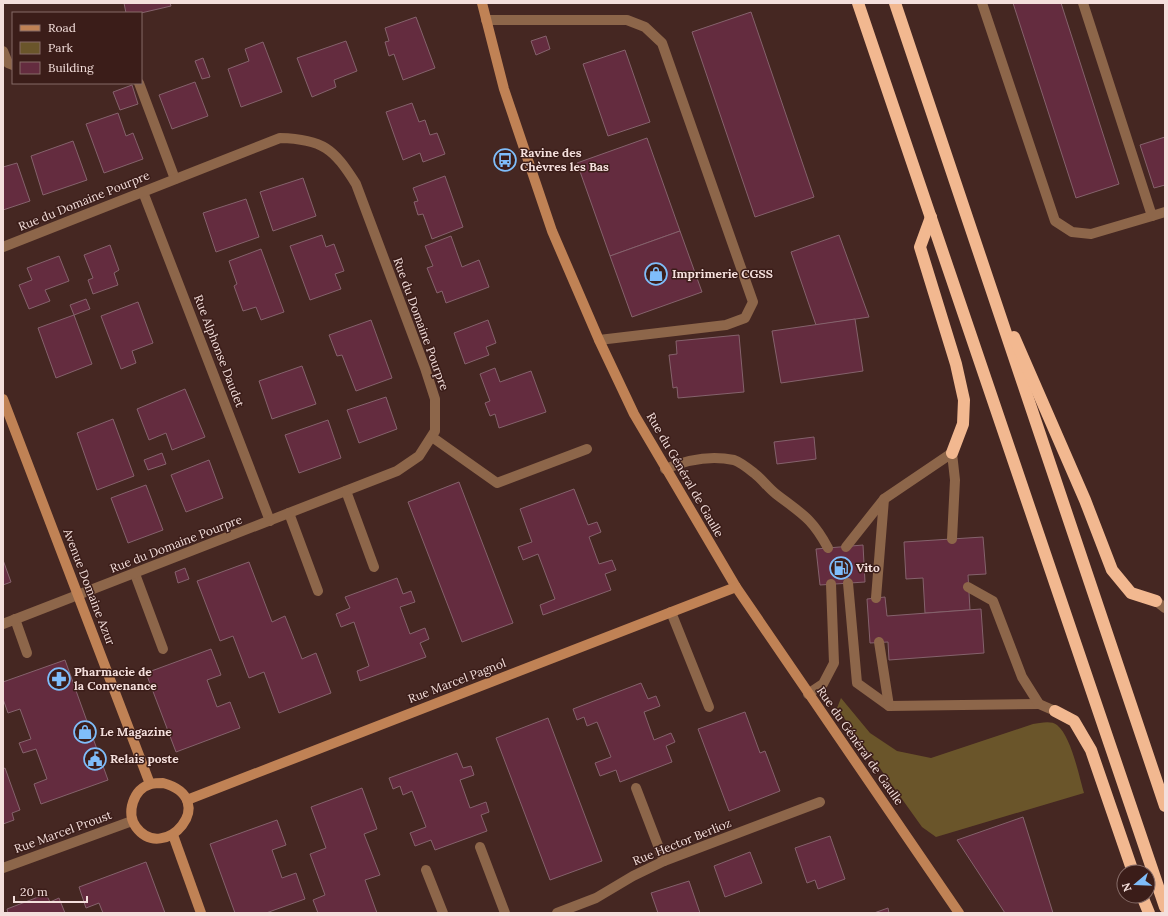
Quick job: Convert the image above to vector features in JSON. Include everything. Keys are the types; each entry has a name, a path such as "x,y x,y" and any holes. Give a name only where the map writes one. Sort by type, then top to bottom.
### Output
{"highway":[{"path":"858,3 1165,907"},
{"path":"894,3 1165,806"},
{"path":"931,217 920,247 956,364 964,400 963,424 952,453"},
{"path":"980,259 1085,500 1112,570 1131,593 1162,603"},
{"path":"1055,711 1074,721 1090,750 1130,864"}],"street":[{"name":"Rue du Général de Gaulle","path":"482,3 504,89 552,231 599,340 634,414 665,469 736,587 959,913"},
{"path":"982,3 1055,221 1072,232 1091,234 1165,212"},
{"path":"1083,3 1152,216"},
{"path":"486,20 626,20 645,27 662,43 753,302 745,318 726,325 599,340"},
{"path":"3,51 8,63 12,65"},
{"path":"139,84 175,179"},
{"name":"Rue du Domaine Pourpre","path":"3,247 280,138 302,139 323,146 341,161 356,184 425,368 435,399 435,431 432,437 419,456 397,471 3,624"},
{"name":"Rue Alphonse Daudet","path":"143,192 270,520"},
{"name":"Avenue Domaine Azur","path":"3,399 150,784"},
{"path":"432,437 497,483 587,449"},
{"path":"846,546 884,499 952,453 955,480 952,539"},
{"path":"665,469 680,462 700,459 734,460 755,473 775,493 801,511 817,529 828,548"},
{"path":"346,491 374,567"},
{"path":"876,598 884,499"},
{"path":"289,513 318,591"},
{"path":"135,574 163,649"},
{"path":"848,583 857,683 889,706 1039,704 1055,711"},
{"path":"808,694 823,684 834,662 831,584"},
{"name":"Rue Marcel Pagnol","path":"187,800 736,587"},
{"path":"968,587 993,601 1022,678 1039,704"},
{"path":"671,612 709,707"},
{"path":"15,619 26,653"},
{"path":"879,642 889,706"},
{"path":"163,783 173,786 181,792 187,800 189,810 187,820 173,835 161,838 149,837 139,830 132,821 131,809 134,798 142,789 150,784 163,783"},
{"path":"636,788 664,861"},
{"name":"Rue Hector Berlioz","path":"557,913 596,898 633,876 664,861 820,802"},
{"name":"Rue Marcel Proust","path":"3,868 132,821"},
{"path":"173,835 201,913"},
{"path":"480,847 505,913"},
{"path":"426,870 442,913"}],"green space":[{"path":"841,698 870,733 897,751 931,758 1033,724 1045,722 1055,723 1062,730 1070,747 1084,793 936,837 922,827 837,708"}],"building":[{"path":"124,3 170,3 171,6 142,13 126,12"},
{"path":"1013,3 1061,3 1119,184 1076,198"},
{"path":"751,12 814,197 755,217 692,32"},
{"path":"416,17 435,68 403,80 394,54 389,56 385,42 389,41 385,28"},
{"path":"546,36 550,49 536,55 531,41"},
{"path":"346,41 357,71 334,80 336,87 312,97 297,58"},
{"path":"263,42 282,92 241,107 228,69 249,61 245,49"},
{"path":"625,50 650,122 608,136 583,64"},
{"path":"203,58 210,77 202,79 195,61"},
{"path":"195,82 208,116 172,129 159,95"},
{"path":"132,85 138,104 120,110 113,92"},
{"path":"412,103 419,122 425,120 430,135 437,133 445,154 423,162 420,153 403,160 386,112"},
{"path":"118,113 126,136 133,133 143,159 104,173 86,124"},
{"path":"1165,137 1165,185 1154,188 1140,145"},
{"path":"647,138 680,231 610,256 577,163"},
{"path":"73,141 87,180 43,195 31,156"},
{"path":"17,163 30,201 3,210 3,167"},
{"path":"445,176 463,227 432,239 423,214 418,215 414,202 418,201 413,188"},
{"path":"303,178 316,216 273,231 260,192"},
{"path":"246,199 259,237 216,252 203,213"},
{"name":"Imprimerie CGSS","path":"680,231 702,292 632,317 610,256"},
{"path":"322,235 326,247 334,244 344,271 335,274 341,289 310,300 290,246"},
{"path":"839,235 869,317 816,325 791,252"},
{"path":"451,236 462,267 479,260 489,287 446,303 442,291 437,293 427,268 433,266 425,246"},
{"path":"110,245 119,270 114,273 118,285 93,294 88,280 93,278 84,255"},
{"path":"261,249 284,312 261,320 256,307 243,311 234,286 237,284 229,261"},
{"path":"59,256 69,281 45,290 50,301 29,309 19,285 32,280 27,268"},
{"path":"86,299 90,309 74,315 70,305"},
{"path":"138,302 153,343 132,351 136,363 121,369 101,316"},
{"path":"74,315 92,364 56,378 38,328"},
{"path":"855,319 863,371 781,383 772,331"},
{"path":"371,320 392,378 356,391 342,355 337,356 329,335"},
{"path":"488,320 496,343 486,347 489,355 465,364 454,333"},
{"path":"739,335 744,392 678,398 677,387 673,388 669,355 677,354 676,341"},
{"path":"302,366 316,404 272,419 259,381"},
{"path":"495,368 500,382 531,371 546,412 499,428 495,414 490,416 485,403 490,401 480,374"},
{"path":"185,389 205,437 172,450 166,433 149,440 137,409"},
{"path":"386,397 397,429 359,443 347,410"},
{"path":"113,419 134,476 97,490 77,433"},
{"path":"328,420 341,458 299,473 285,435"},
{"path":"814,437 816,459 777,464 774,442"},
{"path":"162,453 166,464 148,470 144,460"},
{"path":"209,460 223,498 186,512 171,475"},
{"path":"459,482 513,623 462,642 408,502"},
{"path":"146,485 163,530 128,543 111,498"},
{"path":"574,489 588,525 597,522 601,532 589,537 599,564 612,560 616,570 605,574 611,590 543,615 540,605 555,599 538,554 523,560 518,547 532,542 520,509"},
{"path":"983,537 986,574 968,575 970,610 925,613 923,578 906,579 904,542"},
{"path":"863,545 865,582 820,585 816,549"},
{"path":"3,560 11,582 3,585"},
{"path":"249,562 272,622 285,616 302,659 316,653 331,693 279,713 264,672 249,678 233,636 220,641 197,581"},
{"path":"185,568 189,579 178,583 175,572"},
{"path":"397,578 403,594 411,591 415,602 400,607 410,634 425,628 429,639 420,643 426,657 360,681 357,671 369,666 354,622 341,627 336,614 350,608 345,597"},
{"path":"885,597 887,616 981,609 984,653 889,660 888,642 870,643 867,599"},
{"path":"211,649 221,675 207,680 217,707 230,702 240,728 176,752 146,673"},
{"path":"65,660 108,780 41,804 34,784 47,779 36,749 23,753 19,743 31,739 20,709 8,713 3,699 3,682"},
{"path":"641,683 648,699 656,696 660,706 644,712 654,740 671,733 675,742 666,746 672,762 620,782 616,770 600,776 595,763 611,757 597,722 587,726 584,717 577,720 573,709"},
{"path":"745,712 760,753 765,751 780,791 729,811 698,729"},
{"path":"548,718 602,861 550,880 496,738"},
{"path":"457,753 463,768 471,766 474,775 460,780 470,808 486,802 489,812 481,815 487,831 435,850 431,840 415,846 410,833 426,827 412,791 403,795 400,786 393,789 389,778"},
{"path":"5,768 20,810 12,813 14,820 3,824 3,769"},
{"path":"362,788 377,829 364,834 380,875 365,880 377,913 318,913 313,900 325,895 310,854 326,848 311,807"},
{"path":"1023,817 1053,913 1005,913 957,840"},
{"path":"277,820 286,845 272,850 282,878 296,873 305,899 266,913 235,913 210,844"},
{"path":"830,836 845,879 818,889 815,880 807,883 795,848"},
{"path":"750,852 762,883 725,897 714,866"},
{"path":"146,862 165,913 103,913 99,903 86,908 79,887"},
{"path":"689,881 700,913 658,913 651,893"},
{"path":"46,894 50,902 59,898 65,913 8,913 7,909"},
{"path":"888,908 889,913 874,913"}],"place":[{"name":"Ravine des Chèvres les Bas","path":"505,160"},
{"name":"Imprimerie CGSS","path":"656,274"},
{"name":"Vito","path":"841,568"},
{"name":"Pharmacie de la Convenance","path":"59,679"},
{"name":"Le Magazine","path":"85,732"},
{"name":"Relais poste","path":"95,759"}]}
